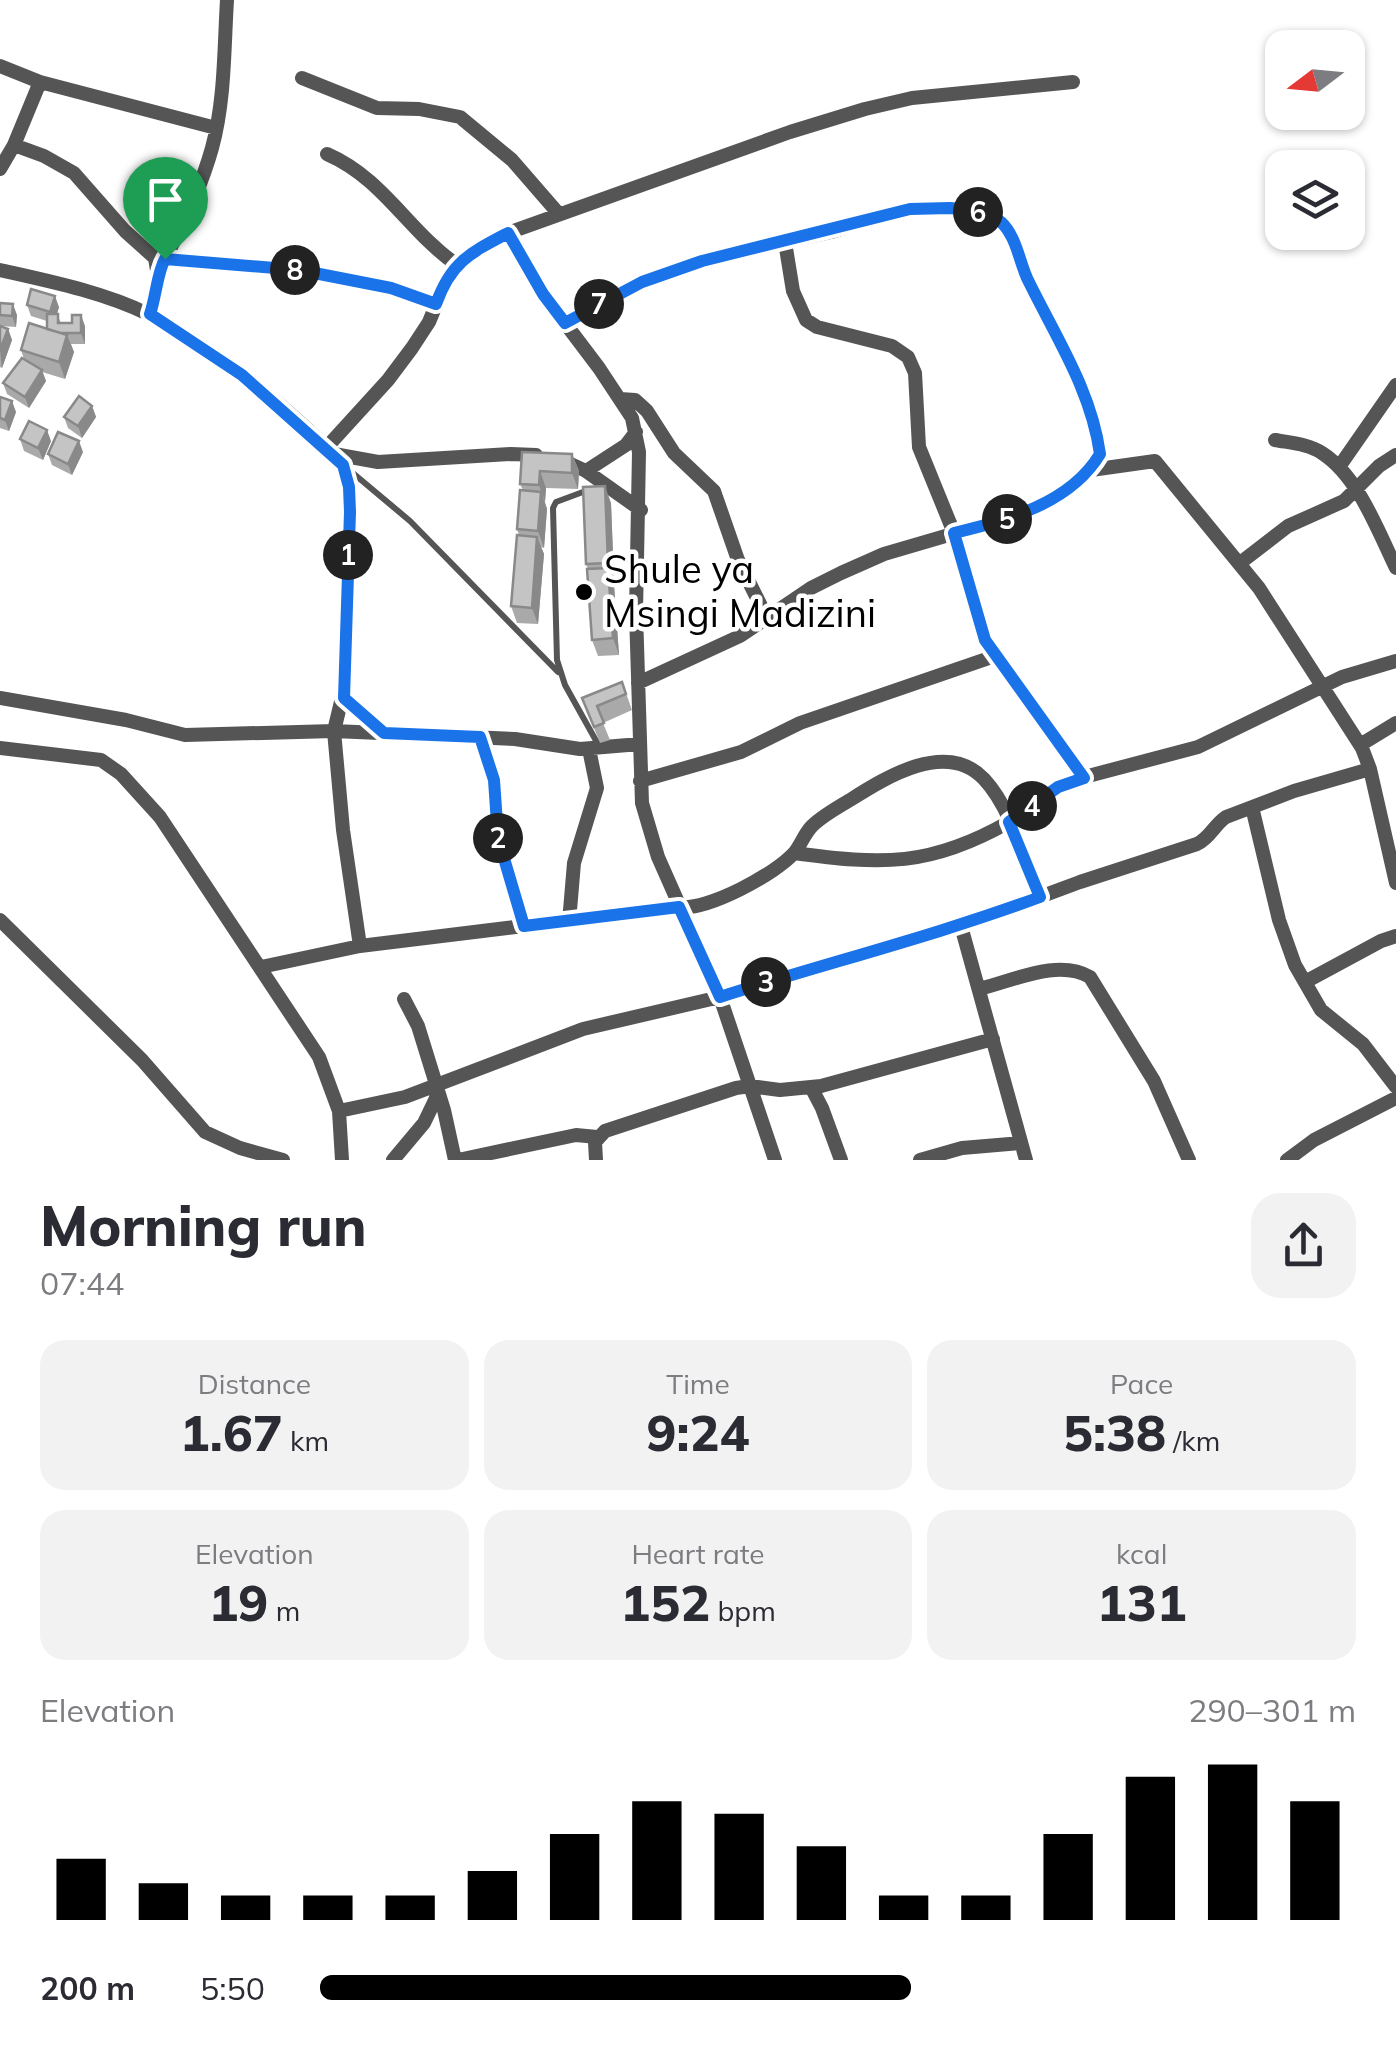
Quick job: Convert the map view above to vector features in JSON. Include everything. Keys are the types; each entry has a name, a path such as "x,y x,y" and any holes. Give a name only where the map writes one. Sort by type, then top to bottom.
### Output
{"street":[{"path":"150,314 162,264 194,202 216,128 227,0"},
{"path":"0,66 40,82 216,128"},
{"path":"302,78 377,108 418,108 460,117 512,160 558,213"},
{"path":"0,169 40,82"},
{"path":"334,455 428,322 444,282 457,265 508,233 865,108 912,98 1073,82"},
{"path":"14,145 74,173 125,231 162,264 299,270 391,288 436,304"},
{"path":"326,154 361,172 388,196 422,238 457,265"},
{"path":"565,323 642,282 674,270 910,209 981,212 1000,221 1012,239 1025,274 1087,396 1100,454 1090,470 1068,489 1030,510 884,554 812,588 740,636 638,683"},
{"path":"508,233 543,294 620,399 636,432 640,510 636,613 640,781 646,821 720,997 775,1160"},
{"path":"784,242 793,291 806,320 818,327 892,346 908,357 915,373 920,447 954,533 977,617 995,656 1012,673 1084,778"},
{"path":"0,270 150,314 242,375 334,455 349,487 350,512 344,698 334,731 360,946"},
{"path":"1339,467 1396,385"},
{"path":"620,399 635,400 647,411 674,453 714,491 738,560 768,620"},
{"path":"586,471 626,446 636,432"},
{"path":"1276,440 1322,452 1339,467 1396,568"},
{"path":"334,455 378,462 548,456 586,471 640,510"},
{"path":"1240,563 1288,526 1344,501 1354,488 1396,455"},
{"path":"1090,470 1155,461 1240,563 1360,745 1370,769 1396,883"},
{"path":"640,781 741,752 850,704 995,656"},
{"path":"794,853 871,862 906,862 941,854 1009,822 1058,787 1198,747 1359,670 1396,660"},
{"path":"0,698 126,720 185,735 334,731 480,737 594,748 640,744"},
{"path":"344,698 384,733"},
{"path":"1360,745 1396,723"},
{"path":"480,737 494,780 498,838 524,926"},
{"path":"0,748 66,754 110,764 160,817 319,1056 339,1111 342,1160"},
{"path":"569,922 574,863 597,788 594,748"},
{"path":"261,967 360,946 706,904 773,870 794,853 811,826 839,806 894,773 920,765 957,763 982,776 1009,822 1040,897"},
{"path":"339,1111 436,1090 583,1029 720,997 961,926 1198,844 1226,817 1294,791 1370,769"},
{"path":"1252,807 1278,920 1295,965 1330,1021 1362,1044 1396,1087"},
{"path":"0,920 142,1060 206,1132 265,1158 284,1160"},
{"path":"961,926 1026,1160"},
{"path":"1305,982 1396,936"},
{"path":"980,990 1057,969 1080,971 1090,977 1154,1081 1189,1160"},
{"path":"404,999 418,1026 456,1160 576,1134 597,1137 718,1093 750,1086 811,1087 994,1039"},
{"path":"811,1087 842,1160"},
{"path":"393,1160 424,1123 436,1090"},
{"path":"1287,1160 1314,1140 1396,1098"},
{"path":"596,1160 597,1137"},
{"path":"920,1160 962,1148 1021,1142"}],"lane":[{"path":"334,455 410,521 560,674"},
{"path":"594,748 560,674 554,642 553,508 556,502 604,484"}],"building":[{"path":"31,289 55,296 50,312 27,305"},
{"path":"0,303 13,304 12,316 0,315"},
{"path":"47,314 58,314 58,323 72,323 72,315 81,315 81,333 47,329"},
{"path":"29,323 67,335 59,362 21,350"},
{"path":"0,326 8,329 0,350"},
{"path":"22,358 42,370 25,397 3,383"},
{"path":"79,396 92,406 78,426 64,417"},
{"path":"0,397 12,401 5,420 0,418"},
{"path":"29,421 47,430 38,448 20,439"},
{"path":"58,432 79,441 68,464 48,454"},
{"path":"522,452 572,454 572,473 540,471 539,485 520,484"},
{"path":"605,486 608,563 586,564 583,487"},
{"path":"520,490 541,492 538,531 517,529"},
{"path":"517,535 537,537 532,608 511,606"},
{"path":"608,568 613,638 592,640 587,569"},
{"path":"622,682 626,694 597,706 604,723 594,727 582,698"}],"place":[{"name":"Shule ya Msingi Madizini","path":"584,592"}],"route":[{"path":"910,209 981,212 1000,221 1087,396 1100,454 1090,470 1068,489 1030,510 954,533 985,640 1084,778 1058,787 1009,822 1040,897 961,926 720,997 679,907 524,926 498,838 494,780 480,737 384,733 344,698 350,512 343,465 242,375 150,314 160,284 159,269 165,259 299,270 391,288 436,304 450,270 508,233 543,294 565,323 642,282 674,270 910,209"}]}
